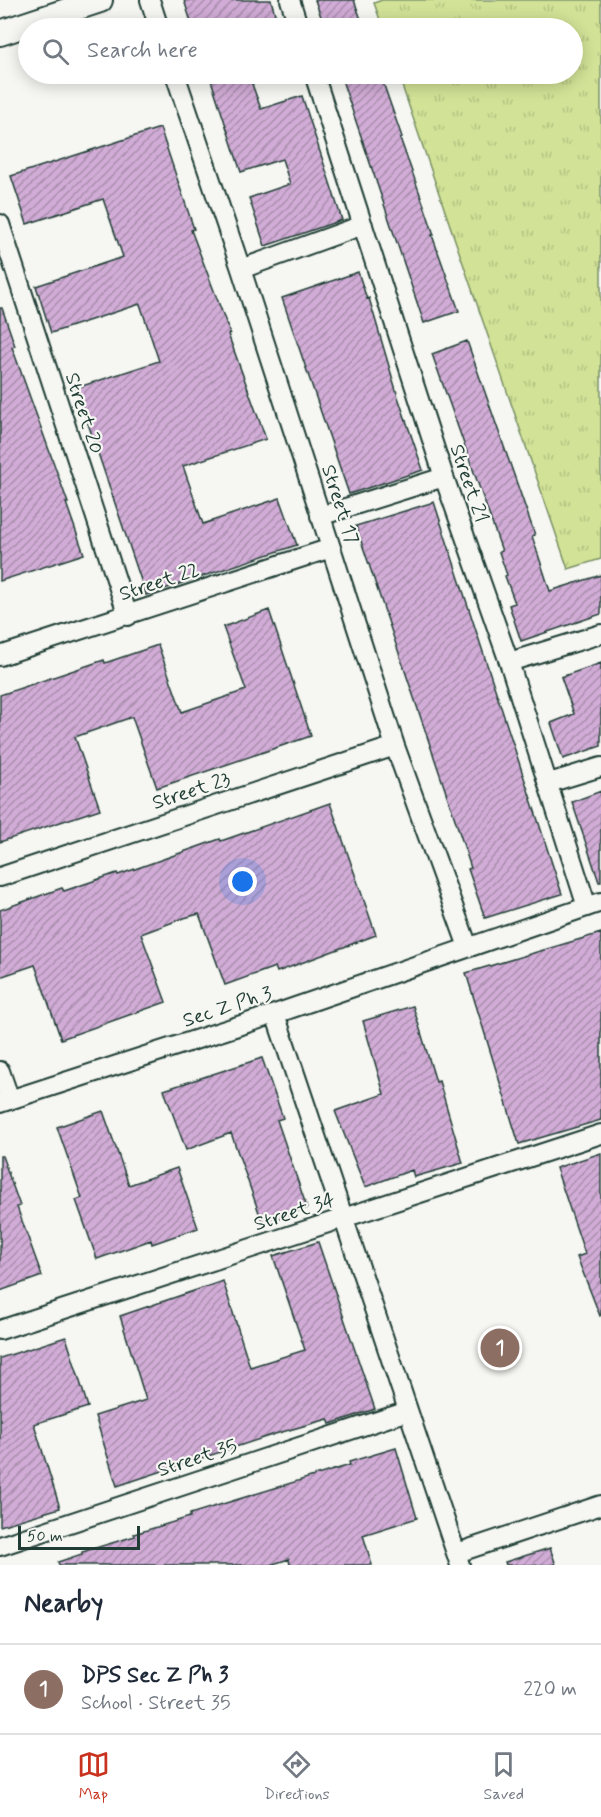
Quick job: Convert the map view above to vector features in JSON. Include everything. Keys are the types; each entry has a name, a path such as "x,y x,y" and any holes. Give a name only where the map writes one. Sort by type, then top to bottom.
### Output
{"street":[{"path":"45,18 100,0"},
{"path":"150,0 156,18"},
{"path":"290,0 296,18"},
{"path":"0,33 18,27"},
{"name":"Street 17","path":"178,84 241,269 395,746 468,947"},
{"name":"Street 21","path":"317,84 444,477 549,783 594,905"},
{"name":"Street 20","path":"0,224 128,615"},
{"path":"241,269 363,225"},
{"path":"320,516 444,477"},
{"name":"Street 22","path":"0,656 332,548"},
{"path":"509,662 601,634"},
{"name":"Street 23","path":"0,877 395,746"},
{"path":"549,783 601,767"},
{"name":"Sec Z Ph 3","path":"5,1102 275,1014 594,905"},
{"path":"275,1014 458,1559 601,1505"},
{"path":"0,1071 5,1102"},
{"name":"Street 34","path":"0,1330 601,1134"},
{"name":"Street 35","path":"0,1546 408,1411"}],"green space":[{"path":"382,0 601,0 601,559 568,569 401,84 583,84 583,18 379,18 374,3"}],"building":[{"path":"184,0 271,0 276,18 190,18"},
{"path":"315,0 354,0 360,18 321,18"},
{"path":"212,84 252,84 261,109 302,96 342,220 265,246 249,198 290,184 282,159 241,172"},
{"path":"343,84 383,84 402,137 400,138 459,311 424,323"},
{"path":"160,128 194,229 191,230 230,333 228,334 266,439 183,466 203,524 280,498 297,545 146,595 76,388 159,361 140,304 51,333 36,286 123,257 103,199 27,224 11,176"},
{"path":"358,272 367,299 369,298 398,397 423,470 349,494 282,298"},
{"path":"0,308 2,308 15,346 12,347 84,554 0,581"},
{"path":"467,341 535,535 532,536 550,591 601,575 601,614 521,641 509,605 515,603 499,552 502,551 432,354"},
{"path":"434,502 562,894 485,918 468,869 471,868 456,822 356,526"},
{"path":"269,610 311,736 157,788 132,717 75,737 100,809 0,842 0,695 104,660 105,663 158,645 182,712 246,690 223,627"},
{"path":"601,663 601,746 563,759 551,723 574,714 561,677"},
{"path":"601,791 601,882 599,882 572,802"},
{"path":"330,803 376,935 277,972 275,967 225,985 199,914 184,918 141,934 166,1002 61,1039 35,965 0,977 0,910 62,888 64,891 117,873 118,875"},
{"path":"601,933 601,1120 519,1144 466,973"},
{"path":"413,1006 436,1082 439,1081 463,1163 414,1177 412,1170 365,1187 335,1111 384,1094 363,1021"},
{"path":"262,1058 283,1118 277,1120 307,1208 263,1224 231,1133 186,1150 164,1090"},
{"path":"103,1111 129,1185 177,1168 198,1228 152,1244 151,1240 97,1259 76,1200 82,1198 57,1127"},
{"path":"601,1153 600,1316 577,1257 585,1254 556,1168"},
{"path":"0,1156 2,1156 20,1206 17,1207 42,1276 0,1291"},
{"path":"318,1242 375,1409 330,1424 328,1419 275,1434 117,1486 95,1416 146,1400 120,1316 223,1281 250,1367 305,1350 273,1256"},
{"path":"66,1337 88,1407 34,1424 60,1508 0,1526 0,1358"},
{"path":"396,1448 417,1518 363,1535 372,1565 290,1565 289,1559 270,1565 59,1565 58,1562 82,1554 82,1552 190,1517 190,1514 350,1465 349,1462"},
{"path":"550,1548 556,1565 506,1565 505,1562"}],"place":[{"name":"DPS Sec Z Ph 3","path":"500,1348"}]}
